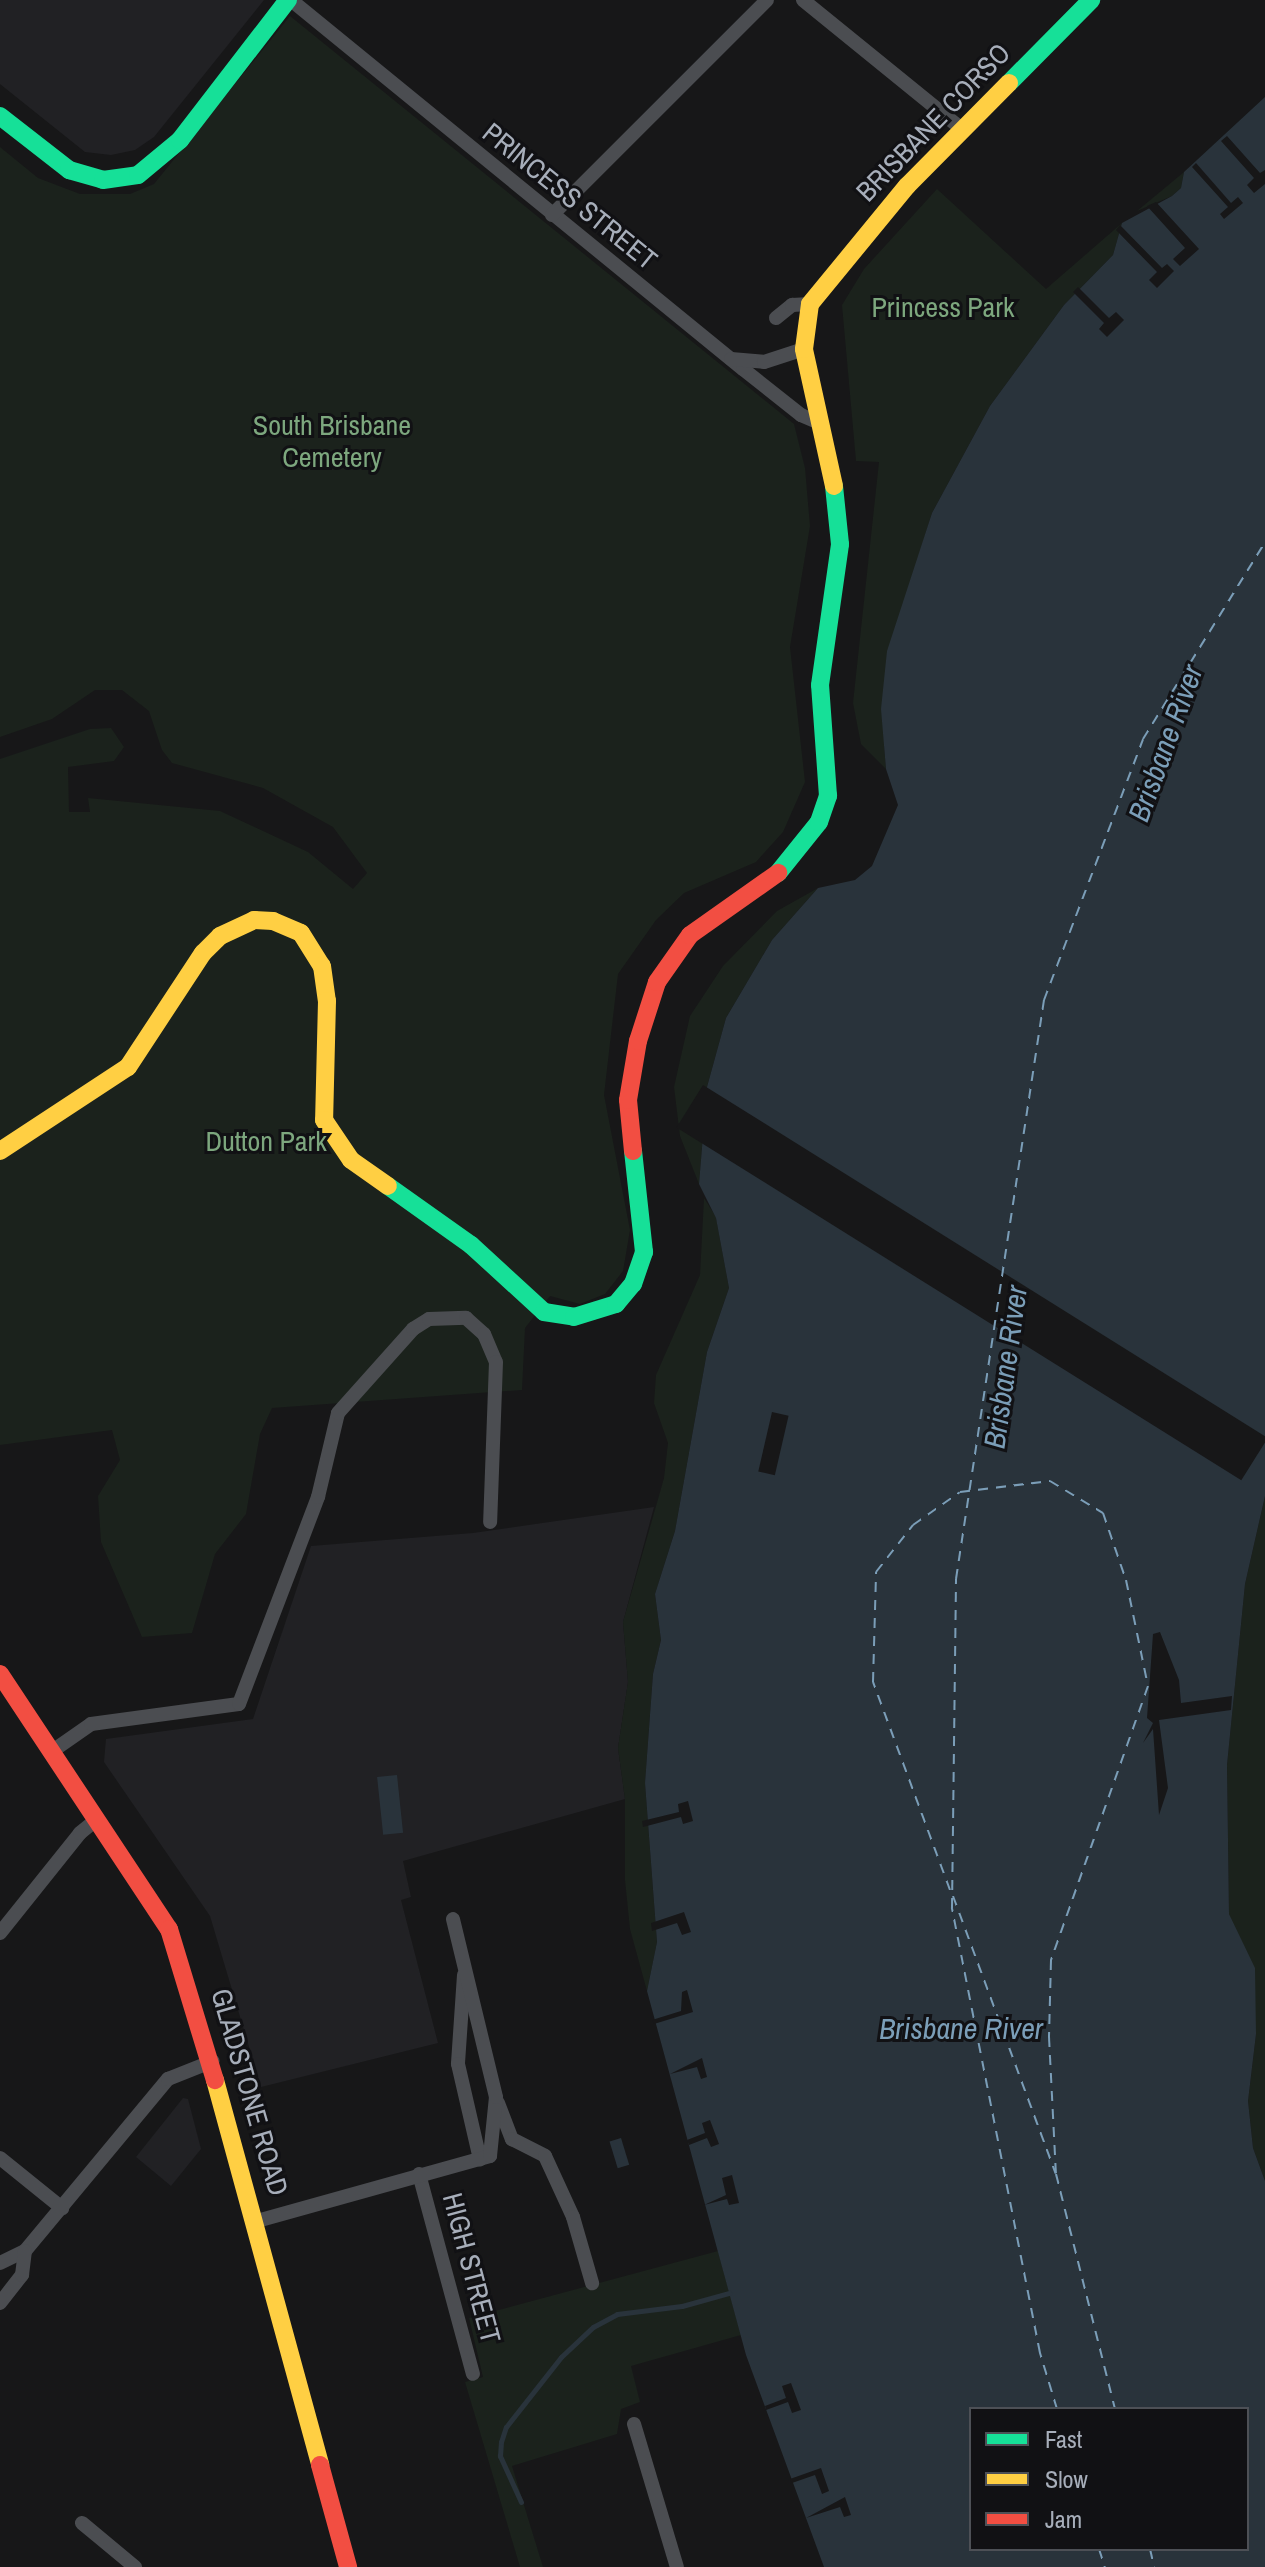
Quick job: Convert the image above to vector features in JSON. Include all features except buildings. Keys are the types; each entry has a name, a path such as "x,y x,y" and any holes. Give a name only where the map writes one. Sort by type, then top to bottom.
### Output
{"street":[{"path":"0,116 69,170 103,180 138,175 163,158 289,0"},
{"name":"PRINCESS STREET","path":"289,0 801,415 822,424"},
{"path":"552,215 767,0"},
{"path":"803,0 962,129"},
{"name":"BRISBANE CORSO","path":"810,304 820,286 962,129 1091,0"},
{"path":"0,1151 128,1067 203,953 220,936 254,920 273,921 301,933 322,966 327,1001 324,1120 351,1160 471,1245 544,1312 574,1317 616,1304 633,1284 644,1252 628,1100 638,1041 657,982 690,935 776,876 819,822 828,796 820,685 840,544 822,424 804,349 810,304 792,305 776,318"},
{"path":"731,359 764,362 804,349"},
{"path":"51,1752 91,1724 238,1706 318,1497 338,1413 413,1329 429,1319 466,1318 489,1344 496,1362 490,1522"},
{"name":"GLADSTONE ROAD","path":"0,1674 169,1929 189,1977 348,2567"},
{"path":"0,1933 80,1833 96,1820"},
{"path":"453,1919 496,2097 512,2139 545,2156 571,2213 592,2283"},
{"path":"465,1967 458,2064 483,2159"},
{"path":"0,2263 25,2251 168,2079 213,2061"},
{"path":"257,2221 419,2174 483,2159 491,2152 496,2097"},
{"path":"0,2158 62,2208"},
{"name":"HIGH STREET","path":"419,2174 473,2374"},
{"path":"0,2303 22,2275 25,2251"},
{"path":"634,2424 677,2567"},
{"path":"82,2523 135,2567"}],"shaded area":[{"path":"0,0 264,0 154,137 135,150 111,155 85,152 0,84"},
{"path":"654,1507 623,1622 628,1682 618,1748 625,1799 403,1861 411,1897 401,1900 438,2043 261,2087 210,1916 104,1762 106,1739 253,1719 311,1546 473,1533"},
{"path":"183,2098 188,2099 201,2149 171,2186 136,2157"}],"green space":[{"path":"290,16 794,424 805,468 810,526 790,647 805,782 783,832 756,862 684,893 656,920 618,974 604,1095 630,1230 623,1271 605,1294 580,1304 550,1296 525,1328 522,1390 272,1408 260,1434 246,1514 215,1554 192,1633 142,1637 101,1542 98,1496 120,1460 112,1430 0,1445 0,759 90,729 111,728 124,747 114,761 68,767 69,812 90,812 88,798 220,811 308,852 353,889 367,873 333,827 263,788 172,763 162,750 149,711 122,690 95,690 52,719 0,737 0,147 38,178 80,194 130,194 154,184"},
{"path":"1184,172 1181,188 1172,196 1137,211"},
{"name":"Princess Park","path":"937,189 1046,289 1122,223 1113,255 1064,305 990,406 932,513 915,568 884,744 886,769 861,744 853,703 879,462 856,461 842,305 864,269"},
{"path":"818,888 772,940 726,1018 707,1087 699,1184 680,1136 674,1087 690,1016 723,966 777,911"},
{"path":"704,1198 716,1217 729,1288 707,1352 675,1531 655,1594 661,1640 653,1674 645,1783 657,1942 647,1991 630,1929 625,1880 625,1799 618,1748 628,1682 623,1622 664,1478 668,1443 654,1403 656,1375 700,1275"},
{"path":"1265,1496 1265,2181 1253,2148 1248,2101 1256,2034 1229,1914 1227,1765 1245,1584"},
{"path":"718,2251 741,2335 631,2366 640,2402 621,2409 617,2434 512,2466 543,2567 520,2567 465,2382 483,2377 469,2318"}],"water":[{"name":"Brisbane River","path":"1265,97 1265,1496 1245,1584 1227,1765 1229,1914 1255,1968 1256,2034 1248,2101 1253,2148 1265,2181 1265,2567 824,2567 746,2355 647,1991 657,1942 645,1783 653,1674 661,1640 655,1594 675,1531 707,1352 729,1288 716,1218 699,1184 707,1087 726,1018 772,940 818,888 855,880 872,866 898,805 886,769 881,709 887,651 932,513 990,406 1064,305 1113,255 1122,223 1181,188 1184,172"},
{"path":"397,1775 403,1833 383,1835 377,1777"},
{"path":"621,2138 629,2165 618,2168 610,2142"}],"pier":[{"path":"1227,136 1260,173 1265,170 1265,184 1254,193 1247,185 1254,178 1221,141"},
{"path":"1196,163 1231,203 1238,197 1243,203 1224,219 1220,214 1228,207 1192,167"},
{"path":"1156,202 1199,249 1180,266 1173,259 1185,248 1147,206"},
{"path":"1120,225 1162,268 1167,264 1174,271 1157,288 1149,280 1157,272 1116,230"},
{"path":"1078,287 1109,318 1116,312 1124,320 1107,337 1099,329 1104,323 1073,292"},
{"path":"703,1085 1265,1436 1265,1442 1241,1480 677,1127"},
{"path":"772,1412 789,1416 775,1475 758,1471"},
{"path":"1160,1632 1179,1680 1181,1703 1232,1696 1231,1710 1159,1720 1168,1788 1159,1815 1153,1729 1143,1743 1153,1723 1147,1718 1153,1634"},
{"path":"688,1801 693,1821 683,1824 681,1817 643,1827 642,1821 679,1812 678,1804"},
{"path":"684,1912 691,1932 682,1935 677,1923 652,1931 651,1923"},
{"path":"687,1990 693,2012 654,2024 652,2020 681,2011 682,1992"},
{"path":"702,2058 707,2077 701,2079 697,2067 670,2074"},
{"path":"710,2120 719,2144 711,2147 707,2138 689,2145 687,2140 705,2133 702,2123"},
{"path":"732,2175 739,2203 729,2205 727,2199 704,2205 726,2195 722,2178"},
{"path":"791,2383 801,2410 792,2413 788,2402 766,2410 765,2406 786,2398 782,2386"},
{"path":"821,2468 829,2491 822,2494 815,2475 792,2483 790,2479"},
{"path":"845,2497 851,2515 844,2517 840,2507 806,2518"}],"waterway":[{"path":"521,2502 500,2456 501,2442 506,2427 561,2357 593,2327 617,2314 682,2306 729,2293"}],"ferry route":[{"path":"1056,2407 1040,2353 952,1908 956,1579 1044,1000 1143,739 1265,542"},
{"path":"950,1890 873,1682 876,1572 913,1525 960,1492 1050,1481 1103,1513 1126,1580 1148,1686 1051,1960 1049,2037 1056,2174"},
{"path":"953,1896 1056,2174 1114,2407"},
{"path":"1100,2551 1105,2567"},
{"path":"1150,2551 1154,2567"}],"traffic: fast":[{"path":"0,116 69,170 103,180 138,175 180,140 288,0"},
{"path":"1009,83 1091,0"},
{"path":"778,873 819,822 828,796 820,685 840,544 834,486"},
{"path":"388,1186 471,1245 544,1312 574,1317 616,1304 633,1284 644,1252 633,1151"}],"traffic: slow":[{"path":"834,486 804,349 810,304 907,186 1009,83"},
{"path":"0,1151 128,1067 203,953 220,936 254,920 273,921 301,933 322,966 327,1001 324,1120 351,1160 388,1186"},
{"path":"215,2080 320,2465"}],"traffic: jam":[{"path":"633,1151 628,1100 638,1041 657,982 690,935 778,873"},
{"path":"0,1674 169,1929 215,2080"},
{"path":"320,2465 348,2567"}],"park label":[{"name":"South Brisbane Cemetery","path":"332,441"},
{"name":"Dutton Park","path":"266,1141"}]}
